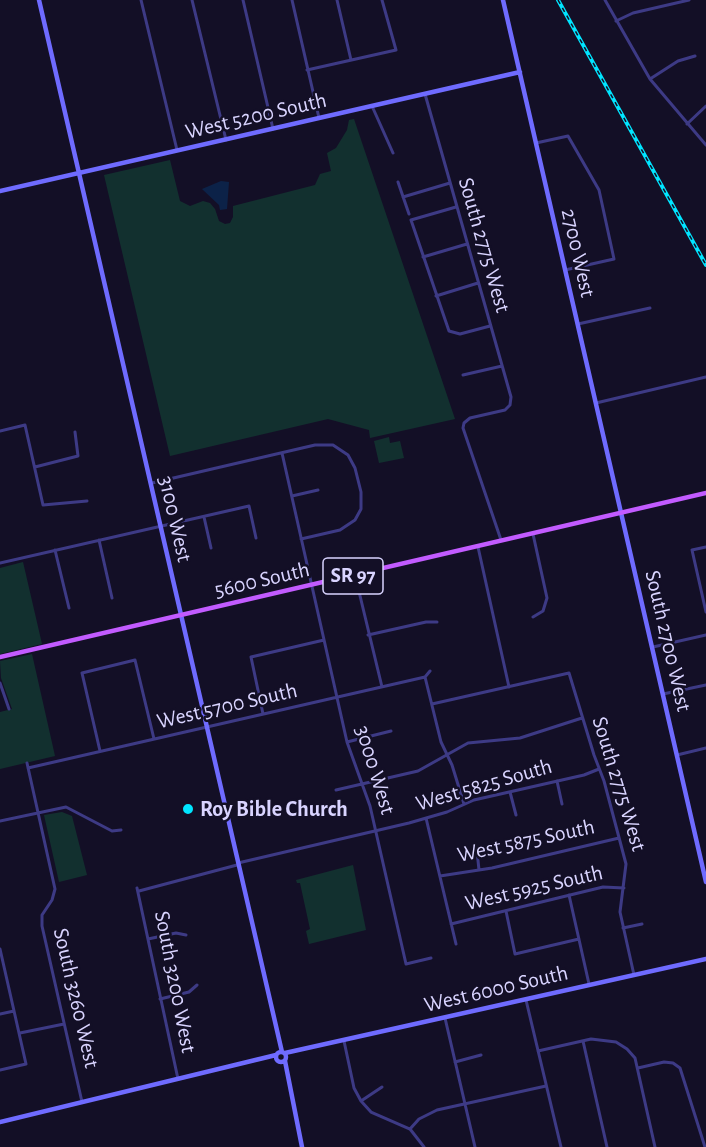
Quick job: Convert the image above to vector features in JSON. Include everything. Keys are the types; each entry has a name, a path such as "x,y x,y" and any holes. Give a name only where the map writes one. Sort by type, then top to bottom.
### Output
{"main road":[{"name":"5600 South","path":"0,657 706,493"}],"street":[{"name":"3100 West","path":"39,0 302,1147"},
{"path":"141,0 177,151"},
{"path":"192,0 226,140"},
{"path":"243,0 273,129"},
{"path":"292,0 318,118"},
{"path":"337,0 351,60"},
{"path":"307,70 396,50 382,0"},
{"name":"2700 West","path":"503,0 622,514"},
{"path":"604,0 650,79 706,145"},
{"path":"616,21 633,13 689,0"},
{"path":"650,79 678,61 695,56"},
{"name":"West 5200 South","path":"0,191 520,72"},
{"name":"South 2775 West","path":"424,94 502,366 510,405 505,410 470,418 464,423 463,428 501,542"},
{"path":"372,106 393,153"},
{"path":"687,124 706,106"},
{"path":"536,143 568,136 599,190 614,259 565,270"},
{"path":"398,182 409,214"},
{"path":"403,197 450,183"},
{"path":"456,207 411,220 449,331 460,334 490,326"},
{"path":"423,257 467,244"},
{"path":"436,296 478,284"},
{"path":"578,324 650,308"},
{"path":"463,375 502,366"},
{"path":"596,403 706,377"},
{"path":"0,431 25,425 43,505 87,501"},
{"path":"35,467 78,456 75,432"},
{"path":"150,483 324,444 342,450 355,468 361,492 361,509 354,520 340,530 302,539"},
{"name":"3000 West","path":"282,453 347,742 363,784 376,831 406,964 431,958"},
{"path":"292,496 318,490"},
{"path":"0,564 249,506 256,538"},
{"name":"South 2700 West","path":"622,514 706,882"},
{"path":"204,517 211,548"},
{"path":"533,534 547,598 543,611 533,617"},
{"path":"99,540 112,598"},
{"path":"432,704 508,687 478,547"},
{"path":"706,547 692,550 706,612"},
{"path":"55,550 69,608"},
{"path":"355,575 382,687"},
{"path":"368,634 426,621 437,622"},
{"path":"652,647 706,635"},
{"path":"263,714 251,657 324,640"},
{"path":"100,751 82,673 135,660 154,739"},
{"path":"430,671 425,677 441,742 464,804"},
{"name":"South 2775 West","path":"508,687 569,673 627,870 620,912 634,975"},
{"name":"West 5700 South","path":"27,765 100,751 425,677"},
{"path":"0,683 9,709"},
{"path":"663,694 706,685"},
{"path":"336,790 418,771 468,743 520,738 582,718"},
{"path":"347,742 391,731"},
{"path":"677,755 706,748"},
{"name":"South 3260 West","path":"27,765 55,889 52,900 42,915 42,926 82,1102"},
{"name":"West 5825 South","path":"138,889 426,818 464,804 599,769"},
{"path":"557,781 562,804"},
{"path":"510,792 516,815"},
{"path":"0,821 66,807 112,831 121,830"},
{"path":"426,818 456,944"},
{"name":"West 5875 South","path":"440,876 479,870 619,838"},
{"path":"477,851 479,870"},
{"name":"West 5925 South","path":"451,924 603,887 624,888"},
{"name":"South 3200 West","path":"138,889 178,1080"},
{"path":"569,895 589,985"},
{"path":"506,910 515,954 579,939"},
{"path":"623,928 642,924"},
{"path":"148,939 176,933 186,934"},
{"path":"0,952 26,1064 0,1070"},
{"name":"West 6000 South","path":"0,1122 264,1059 706,959"},
{"path":"160,999 189,992 197,985"},
{"path":"526,999 561,1147"},
{"path":"0,1014 14,1011"},
{"path":"445,1018 475,1147"},
{"path":"20,1033 64,1024"},
{"path":"538,1051 604,1039 615,1042 635,1058 655,1147"},
{"path":"344,1041 354,1088 361,1101 371,1112 410,1129 424,1147"},
{"path":"583,1041 607,1147"},
{"path":"455,1062 481,1055"},
{"path":"637,1068 673,1063 684,1077 705,1147"},
{"path":"410,1129 426,1114 546,1086"},
{"path":"361,1101 381,1087"}],"green space":[{"path":"354,119 455,419 370,438 369,430 328,419 170,456 104,175 170,160 180,201 190,206 203,201 210,203 219,221 225,224 230,223 233,217 233,206 315,185 320,174 331,171 327,153 336,148 347,130 349,120"},
{"path":"389,437 390,443 400,441 404,458 379,463 374,441"},
{"path":"23,562 42,644 0,654 0,568"},
{"path":"32,654 55,756 0,769 0,712 12,709 1,678 0,661"},
{"path":"62,812 72,816 87,875 59,882 44,815"},
{"path":"353,865 366,930 309,944 306,931 310,929 300,883 296,880"}],"water":[{"path":"221,181 229,182 227,209 220,210 219,205 202,189"}],"railway":[{"path":"558,0 706,265"}],"place":[{"name":"Roy Bible Church","path":"188,809"}]}
